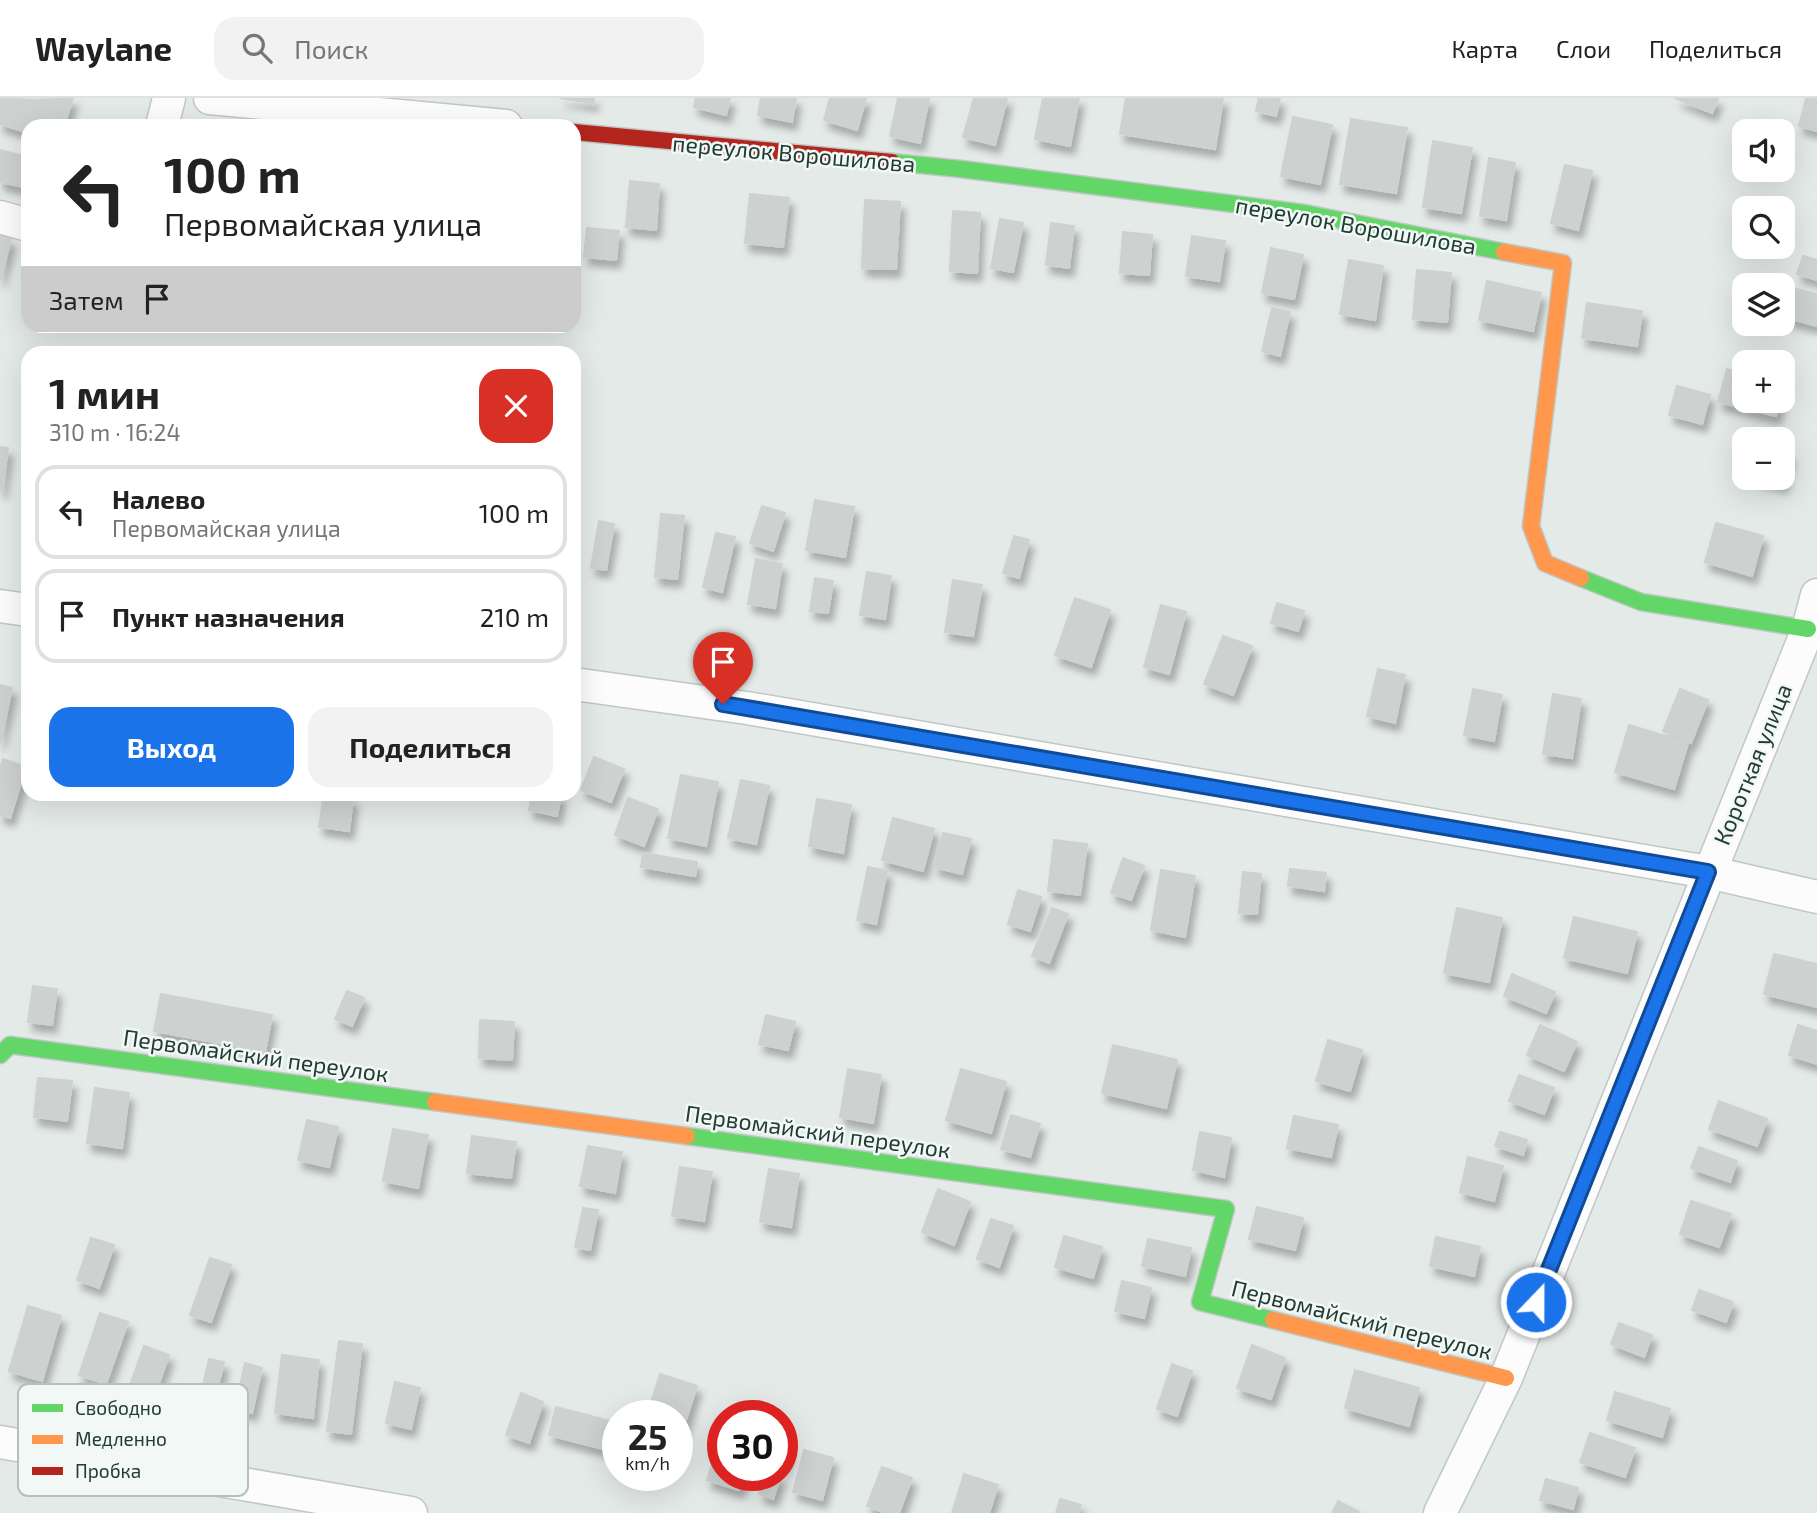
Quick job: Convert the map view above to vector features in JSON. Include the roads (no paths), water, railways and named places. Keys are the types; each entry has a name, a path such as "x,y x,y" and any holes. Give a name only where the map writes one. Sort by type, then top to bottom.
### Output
{"street":[{"path":"164,119 169,98"},
{"path":"210,98 432,119"},
{"name":"переулок Ворошилова","path":"581,133 961,169 1304,213 1563,263 1531,526 1545,563 1641,601 1808,629"},
{"path":"0,217 21,223"},
{"name":"Короткая улица","path":"1440,1513 1506,1378 1808,629 1817,595"},
{"path":"0,606 21,609"},
{"path":"581,685 747,708 1708,872 1817,897"},
{"name":"Первомайский переулок","path":"0,1055 10,1045 1226,1209 1200,1302 1506,1378"},
{"path":"0,1442 18,1445"},
{"path":"248,1485 411,1513"}]}
